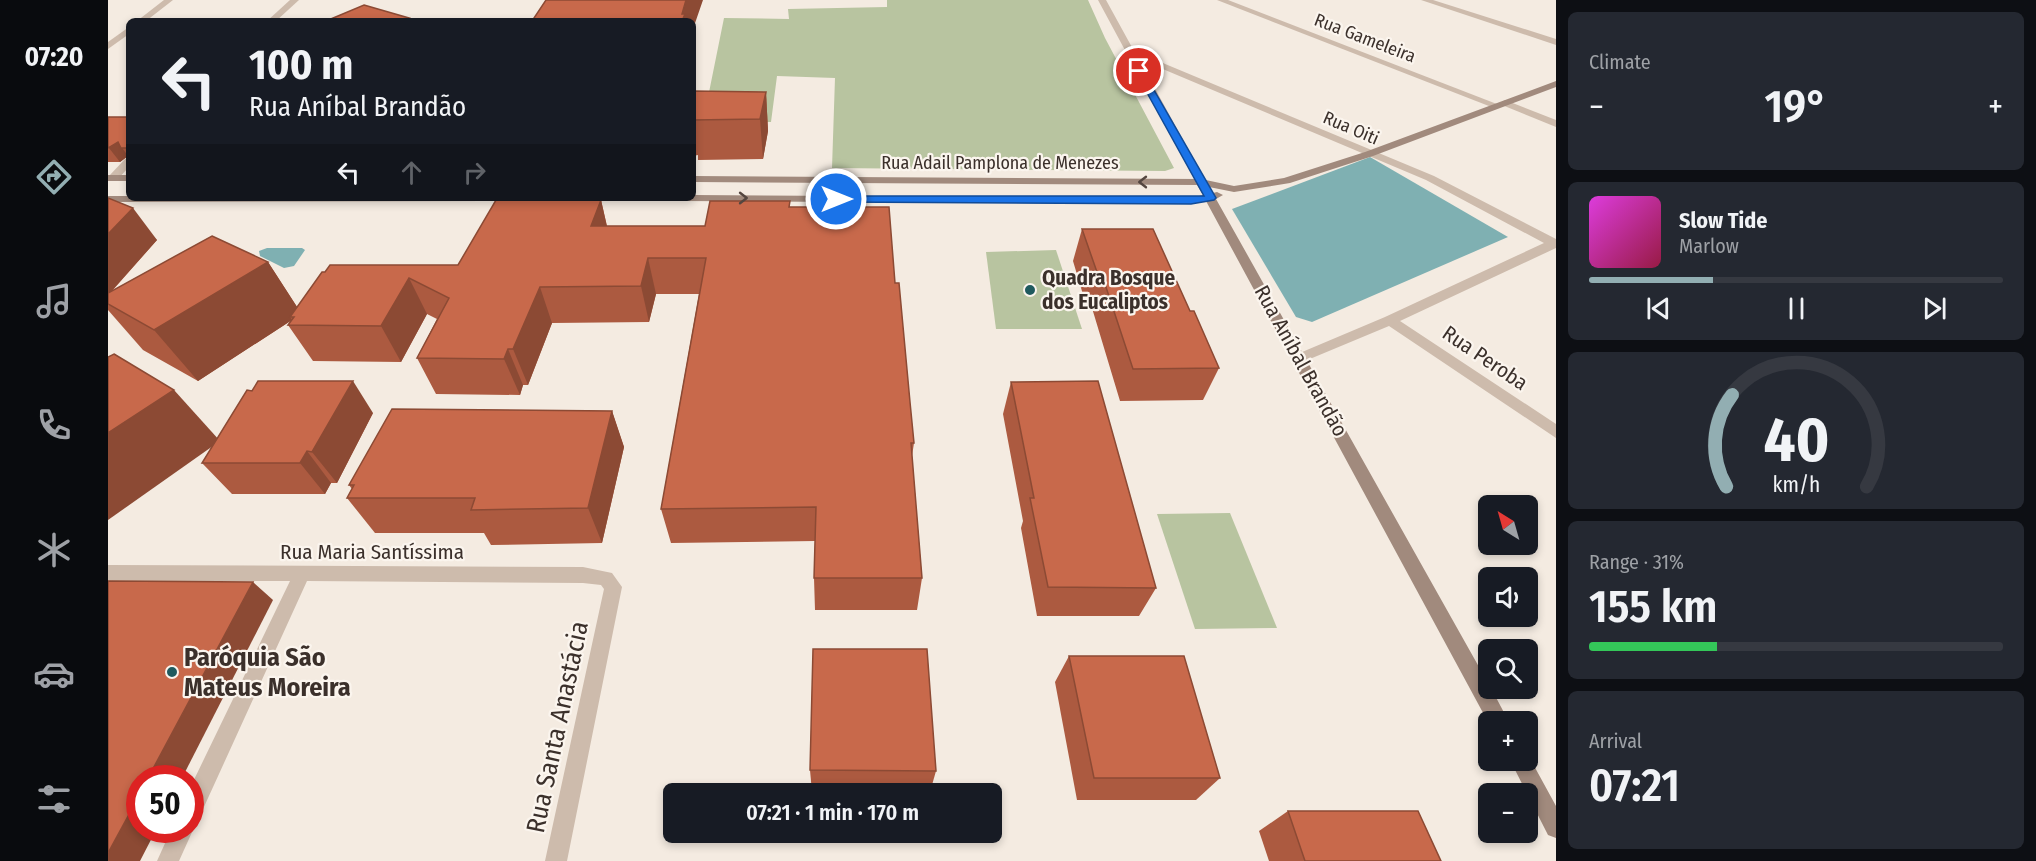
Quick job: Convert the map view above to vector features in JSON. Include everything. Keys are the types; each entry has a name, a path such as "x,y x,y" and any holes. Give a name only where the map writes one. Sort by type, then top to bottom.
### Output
{"main road":[{"name":"Rua Adail Pamplona de Menezes","path":"696,198 1191,201 1210,198 1234,189 1286,182 1369,154 1556,84"},
{"path":"110,178 126,178"},
{"name":"Rua Adail Pamplona de Menezes","path":"696,179 1201,183 1234,189"},
{"path":"802,199 815,194 842,194 848,191 850,180"},
{"path":"893,199 893,190 898,186 931,184 939,180"},
{"name":"Rua Aníbal Brandão","path":"1201,183 1300,358 1493,711"},
{"path":"112,199 126,190"},
{"path":"1526,771 1556,827"}],"street":[{"path":"145,18 169,0"},
{"path":"274,18 295,0"},
{"name":"Rua Aníbal Brandão","path":"1102,0 1201,183"},
{"name":"Rua Gameleira","path":"1221,0 1556,124"},
{"path":"1425,0 1556,42"},
{"path":"108,46 126,32"},
{"name":"Rua Oiti","path":"1129,52 1430,178 1555,243"},
{"path":"110,178 126,164"},
{"path":"1300,358 1390,320 1555,243"},
{"name":"Rua Peroba","path":"1390,320 1556,432"},
{"name":"Rua Maria Santíssima","path":"108,573 601,576 606,578 613,587 610,604"},
{"path":"204,782 302,574"},
{"name":"Rua Santa Anastácia","path":"556,861 610,604"},
{"path":"168,861 177,843"}],"green space":[{"path":"887,0 1088,0 1105,38 1174,168 1165,171 832,168 835,78 777,76 771,122 703,122 724,18 789,19 788,9 887,7"},
{"name":"Quadra Bosque dos Eucaliptos","path":"1056,250 1082,329 996,329 986,252"},
{"path":"1230,513 1277,628 1195,629 1157,514"}],"water":[{"path":"1370,157 1508,237 1312,322 1296,317 1232,209"},
{"path":"267,248 302,248 305,250 294,266 284,268 260,256 259,251"}],"building":[{"path":"546,0 686,0 682,14 685,14 683,18 534,18"},
{"path":"364,5 409,18 333,18"},
{"path":"696,91 766,92 760,119 696,120"},
{"path":"108,117 126,117 126,148 121,148 118,142 108,148"},
{"path":"108,198 133,208 108,234"},
{"path":"495,201 601,201 591,226 705,226 710,201 790,201 789,207 889,207 895,283 899,283 914,443 911,443 922,578 814,578 816,507 661,509 706,258 648,258 641,286 540,287 513,349 508,349 504,359 417,358 449,298 409,278 381,326 288,325 294,317 290,317 322,272 325,272 330,265 458,265"},
{"path":"1082,229 1153,229 1190,311 1194,311 1219,368 1133,369 1102,275 1098,275"},
{"path":"212,236 268,262 154,330 108,304 108,293"},
{"path":"114,354 174,390 108,433 108,357"},
{"path":"258,381 353,381 312,452 307,451 300,463 202,463 247,390 252,391"},
{"path":"1098,381 1156,588 1048,587 1030,498 1034,498 1011,382"},
{"path":"392,409 612,411 588,508 471,510 475,498 347,498 354,485 349,485"},
{"name":"Paróquia São Mateus Moreira","path":"108,581 253,582 155,765 126,765 126,820 108,853"},
{"path":"813,649 927,649 936,771 810,770"},
{"path":"1069,656 1184,656 1220,778 1094,778"},
{"path":"1288,811 1418,811 1441,861 1305,861"}],"place":[{"name":"Quadra Bosque dos Eucaliptos","path":"1030,290"},
{"name":"Paróquia São Mateus Moreira","path":"172,672"}],"route":[{"path":"836,199 1191,201 1210,198 1139,71"}]}
